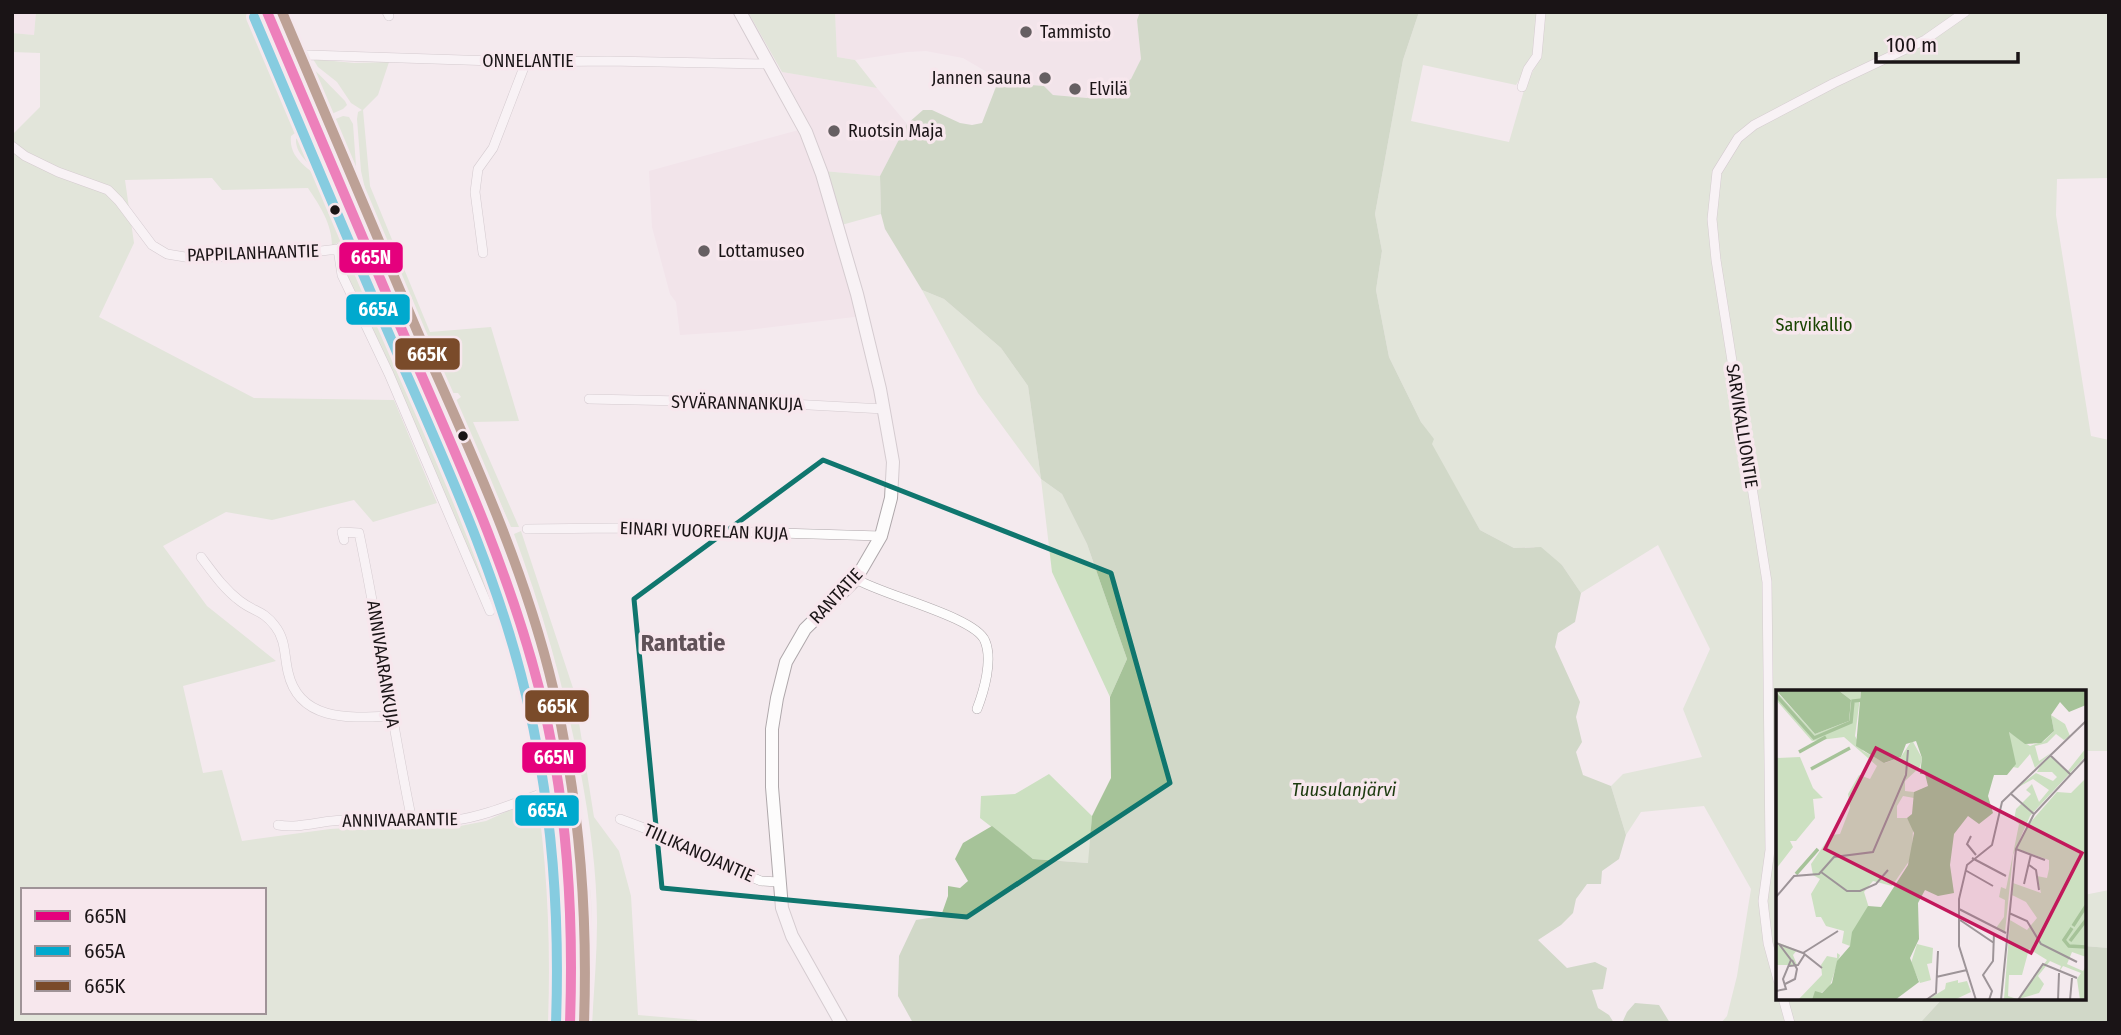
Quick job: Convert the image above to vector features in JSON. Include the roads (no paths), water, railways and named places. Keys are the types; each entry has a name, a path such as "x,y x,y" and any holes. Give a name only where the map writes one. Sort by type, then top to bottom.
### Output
{"street":[{"path":"267,12 449,440 510,596 538,687 559,788 571,905 570,1023"},
{"name":"RANTATIE","path":"740,12 806,132 822,174 857,295 884,409 893,462 891,498 881,536 856,579 805,629 786,662 772,729 772,775 782,908 792,936 841,1023"},
{"path":"1522,87 1528,69 1537,56 1541,12"},
{"name":"SARVIKALLIONTIE","path":"1776,973 1768,943 1763,901 1770,850 1767,582 1716,260 1712,219 1717,172 1738,138 1754,125 1925,40 1965,12"},
{"name":"ONNELANTIE","path":"288,60 309,55 526,62 769,64"},
{"path":"484,253 475,192 478,169 498,136 526,62"},
{"name":"PAPPILANHAANTIE","path":"12,146 38,163 107,190 119,201 152,245 167,254 191,258 338,249 361,235"},
{"path":"338,249 342,275 389,374 490,611"},
{"name":"SYVÄRANNANKUJA","path":"589,399 772,403 884,409"},
{"name":"EINARI VUORELAN KUJA","path":"527,529 617,528 881,536"},
{"name":"ANNIVAARANKUJA","path":"344,540 342,532 359,533 412,821"},
{"path":"201,557 225,588 243,603 264,613 277,628 284,640 288,673 296,693 309,707 327,713 358,717 391,716"},
{"path":"856,579 871,588 962,620 980,632 988,657 983,695 977,709"},
{"name":"ANNIVAARANTIE","path":"278,825 294,828 332,821 454,821 486,814 526,797 559,788"},
{"name":"TIILIKANOJANTIE","path":"620,819 660,834 686,850 761,881 778,881"},
{"path":"1784,1000 1790,1023"}],"water":[{"name":"Tuusulanjärvi","path":"1140,12 1419,12 1403,60 1375,214 1382,251 1376,290 1389,357 1421,422 1434,439 1432,444 1480,530 1514,548 1541,547 1562,565 1581,593 1575,622 1558,633 1555,647 1580,702 1576,717 1582,742 1576,752 1583,775 1611,786 1626,835 1619,859 1602,871 1601,884 1587,884 1576,899 1573,913 1561,925 1538,940 1567,968 1595,962 1607,968 1603,989 1592,990 1598,1008 1609,1015 1614,1023 913,1023 898,996 899,956 916,920 941,916 948,896 948,886 960,888 968,881 955,859 963,843 992,826 1033,859 1088,863 1092,816 1111,778 1110,697 1127,659 1087,544 1062,494 1041,479 1028,386 1001,348 944,299 922,290 885,229 881,214 880,176 907,124 923,110 932,110 960,123 982,123 999,79 1017,84 1044,86 1053,95 1087,98 1114,90 1131,79 1141,59 1137,20"},
{"path":"2086,946 2109,948 2109,1023 1920,1023 1941,1000 2086,1000"},
{"path":"1635,1003 1659,1005 1670,1023 1622,1023"}],"place":[{"name":"Tammisto","path":"1026,32"},
{"name":"Jannen sauna","path":"1045,78"},
{"name":"Elvilä","path":"1075,89"},
{"name":"Ruotsin Maja","path":"834,131"},
{"name":"Lottamuseo","path":"704,251"}],"district":[{"name":"Rantatie","path":"683,643"}],"park label":[{"name":"Sarvikallio","path":"1814,325"}]}
